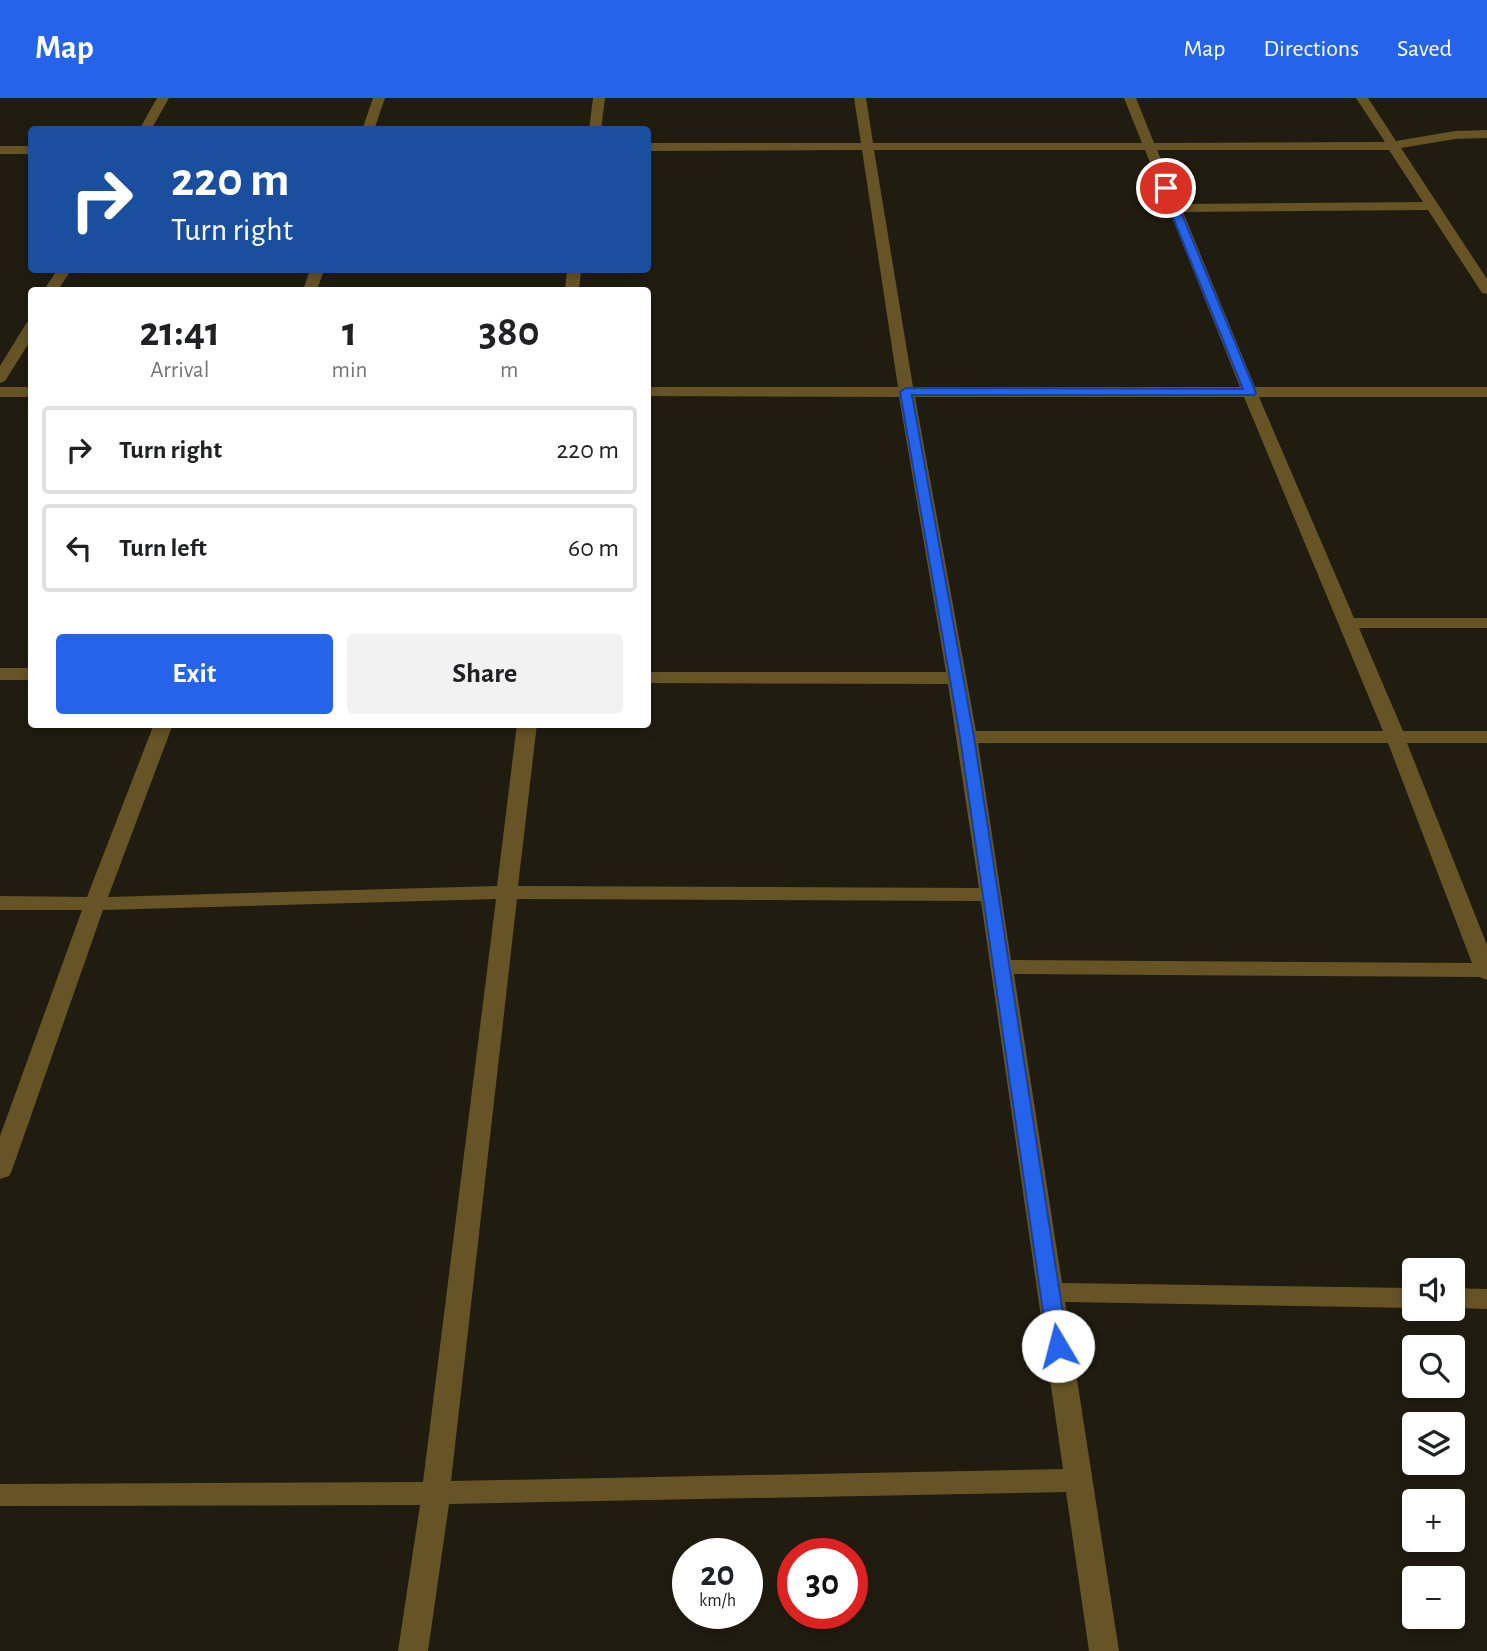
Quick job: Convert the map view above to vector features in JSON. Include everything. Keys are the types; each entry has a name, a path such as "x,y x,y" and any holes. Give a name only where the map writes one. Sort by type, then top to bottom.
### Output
{"street":[{"path":"147,126 163,98"},
{"path":"370,126 379,98"},
{"path":"596,126 599,98"},
{"path":"860,98 906,392 967,737 1051,1292 1076,1480 1104,1651"},
{"path":"1001,967 1486,971 1395,736 1250,393 1130,98"},
{"path":"1362,98 1487,290"},
{"path":"651,147 1392,146 1455,135 1487,134"},
{"path":"0,150 28,150"},
{"path":"1174,208 1432,206"},
{"path":"0,378 28,332"},
{"path":"0,392 28,392"},
{"path":"651,392 1487,392"},
{"path":"1347,623 1487,623"},
{"path":"0,674 28,674"},
{"path":"651,678 957,678"},
{"path":"0,1170 95,904 162,728"},
{"path":"413,1651 436,1493 526,728"},
{"path":"967,737 1487,737"},
{"path":"0,903 95,904 506,892 990,895"},
{"path":"1051,1292 1402,1298"},
{"path":"1465,1298 1487,1299"},
{"path":"0,1495 436,1493 1076,1480"}],"route":[{"path":"1058,1346 967,737 906,392 1250,393 1166,188"}]}
